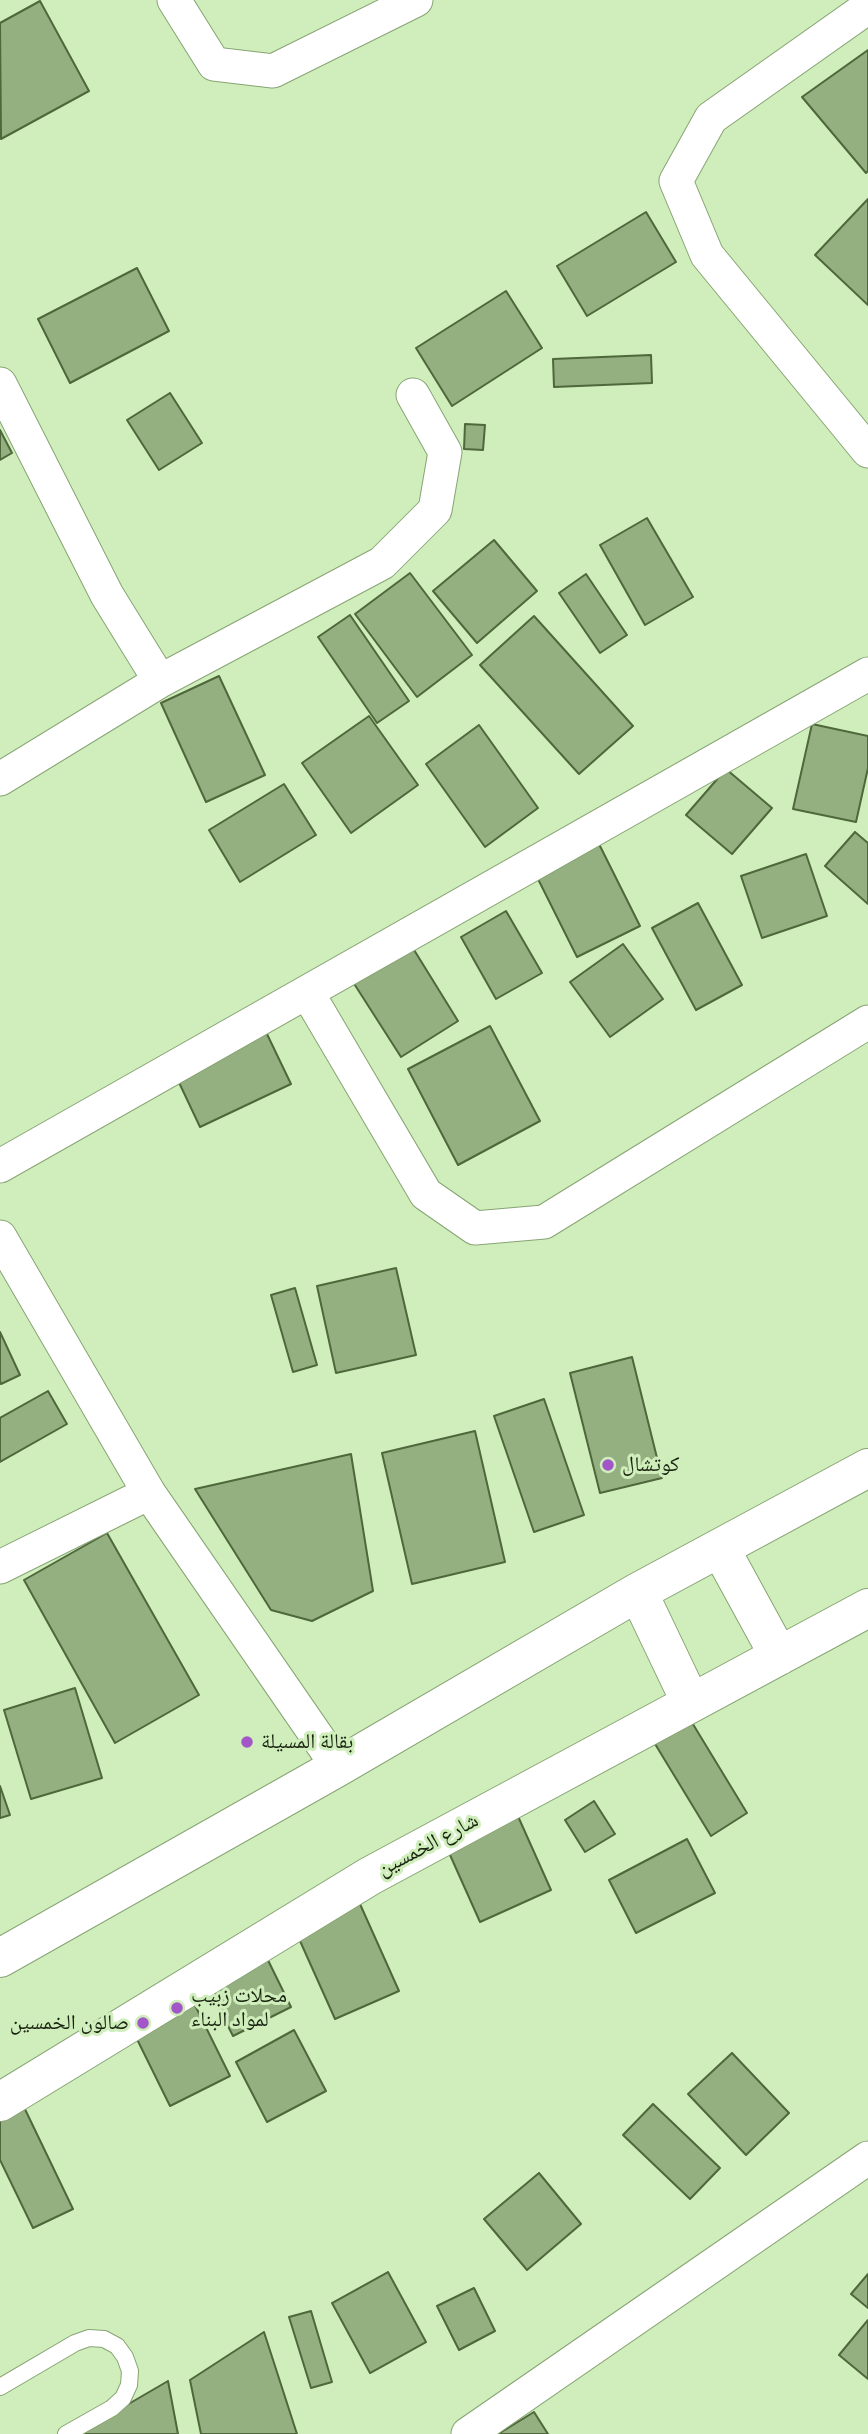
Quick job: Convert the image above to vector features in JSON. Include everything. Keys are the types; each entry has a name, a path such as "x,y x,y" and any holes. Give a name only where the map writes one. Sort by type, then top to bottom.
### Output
{"main road":[{"path":"0,1958 338,1767 638,1592 868,1468"},
{"path":"720,1548 779,1656"},
{"path":"638,1592 691,1703"},
{"name":"شارع الخمسين","path":"0,2102 370,1876 868,1608"}],"street":[{"path":"174,0 214,64 273,71 416,0"},
{"path":"868,7 711,118 676,181 707,255 868,451"},
{"path":"0,779 160,681 382,563 435,510 445,452 412,395"},
{"path":"4,400 107,595 160,681"},
{"path":"0,1166 868,674"},
{"path":"307,992 426,1194 475,1228 544,1222 868,1022"},
{"path":"0,1237 149,1493 338,1767"},
{"path":"0,1567 149,1493"},
{"path":"468,2434 868,2158"}],"lane":[{"path":"0,2387 75,2343 89,2338 104,2339 117,2346 130,2371 129,2385 122,2398 112,2408 66,2434"}],"building":[{"path":"40,1 89,91 1,139 0,23"},
{"path":"868,50 868,171 866,173 802,97"},
{"path":"868,199 868,305 815,255"},
{"path":"646,212 676,262 587,316 557,266"},
{"path":"137,268 169,331 70,383 38,319"},
{"path":"506,291 542,348 452,406 416,348"},
{"path":"651,355 652,383 554,387 553,359"},
{"path":"170,393 202,443 159,470 127,420"},
{"path":"465,424 485,425 483,450 464,449"},
{"path":"0,430 12,453 0,460"},
{"path":"647,518 693,597 645,625 600,545"},
{"path":"494,540 537,591 477,643 433,591"},
{"path":"410,573 472,655 417,697 355,614"},
{"path":"586,574 627,635 600,653 559,593"},
{"path":"350,615 409,701 377,723 318,637"},
{"path":"534,616 633,726 579,774 480,665"},
{"path":"219,676 265,775 206,802 161,703"},
{"path":"369,716 418,785 351,833 302,763"},
{"path":"812,724 868,736 868,768 856,822 793,809"},
{"path":"479,725 538,808 485,847 426,764"},
{"path":"726,769 772,808 732,854 686,815"},
{"path":"284,784 316,835 240,882 209,830"},
{"path":"855,832 868,843 868,904 825,866"},
{"path":"595,836 640,926 577,957 532,867"},
{"path":"806,854 827,916 762,938 741,876"},
{"path":"698,903 742,985 696,1010 652,928"},
{"path":"506,911 542,973 496,999 461,937"},
{"path":"623,944 663,999 610,1037 570,982"},
{"path":"411,945 458,1021 401,1057 353,982"},
{"path":"490,1026 540,1121 458,1165 408,1069"},
{"path":"266,1032 291,1084 200,1127 175,1074"},
{"path":"396,1268 416,1355 336,1373 317,1286"},
{"path":"295,1288 317,1365 293,1372 271,1295"},
{"path":"0,1332 20,1375 1,1384 0,1381"},
{"path":"632,1357 662,1478 600,1493 570,1373"},
{"path":"48,1391 67,1424 0,1462 0,1418"},
{"path":"544,1399 584,1515 534,1532 494,1416"},
{"path":"475,1431 505,1562 412,1584 382,1453"},
{"path":"351,1454 373,1591 312,1621 271,1610 195,1489"},
{"path":"107,1533 199,1695 115,1743 24,1580"},
{"path":"75,1688 102,1778 31,1799 4,1710"},
{"path":"685,1711 747,1813 711,1836 649,1734"},
{"path":"0,1786 10,1815 0,1818"},
{"path":"594,1801 615,1834 585,1852 565,1820"},
{"path":"517,1814 551,1890 480,1922 446,1846"},
{"path":"687,1839 715,1893 636,1933 609,1880"},
{"path":"360,1904 399,1991 335,2019 296,1932"},
{"path":"264,1952 291,2007 233,2036 205,1981"},
{"path":"189,1993 230,2076 170,2106 129,2023"},
{"path":"294,2030 326,2091 267,2122 236,2062"},
{"path":"732,2053 789,2113 746,2155 688,2094"},
{"path":"22,2103 73,2209 33,2228 0,2160 0,2114"},
{"path":"653,2104 720,2168 690,2199 623,2135"},
{"path":"539,2173 581,2224 527,2270 484,2219"},
{"path":"388,2272 426,2342 370,2373 332,2303"},
{"path":"868,2274 868,2308 851,2294"},
{"path":"474,2288 495,2331 459,2350 437,2306"},
{"path":"311,2311 332,2382 311,2388 289,2317"},
{"path":"868,2320 868,2379 839,2355"},
{"path":"264,2332 297,2434 201,2434 190,2380"},
{"path":"168,2381 178,2434 77,2434"},
{"path":"534,2412 548,2434 498,2434"}],"place":[{"name":"كوتشال","path":"608,1465"},
{"name":"بقالة المسيلة","path":"247,1742"},
{"name":"محلات زبيب لمواد البناء","path":"177,2008"},
{"name":"صالون الخمسين","path":"143,2023"}]}
